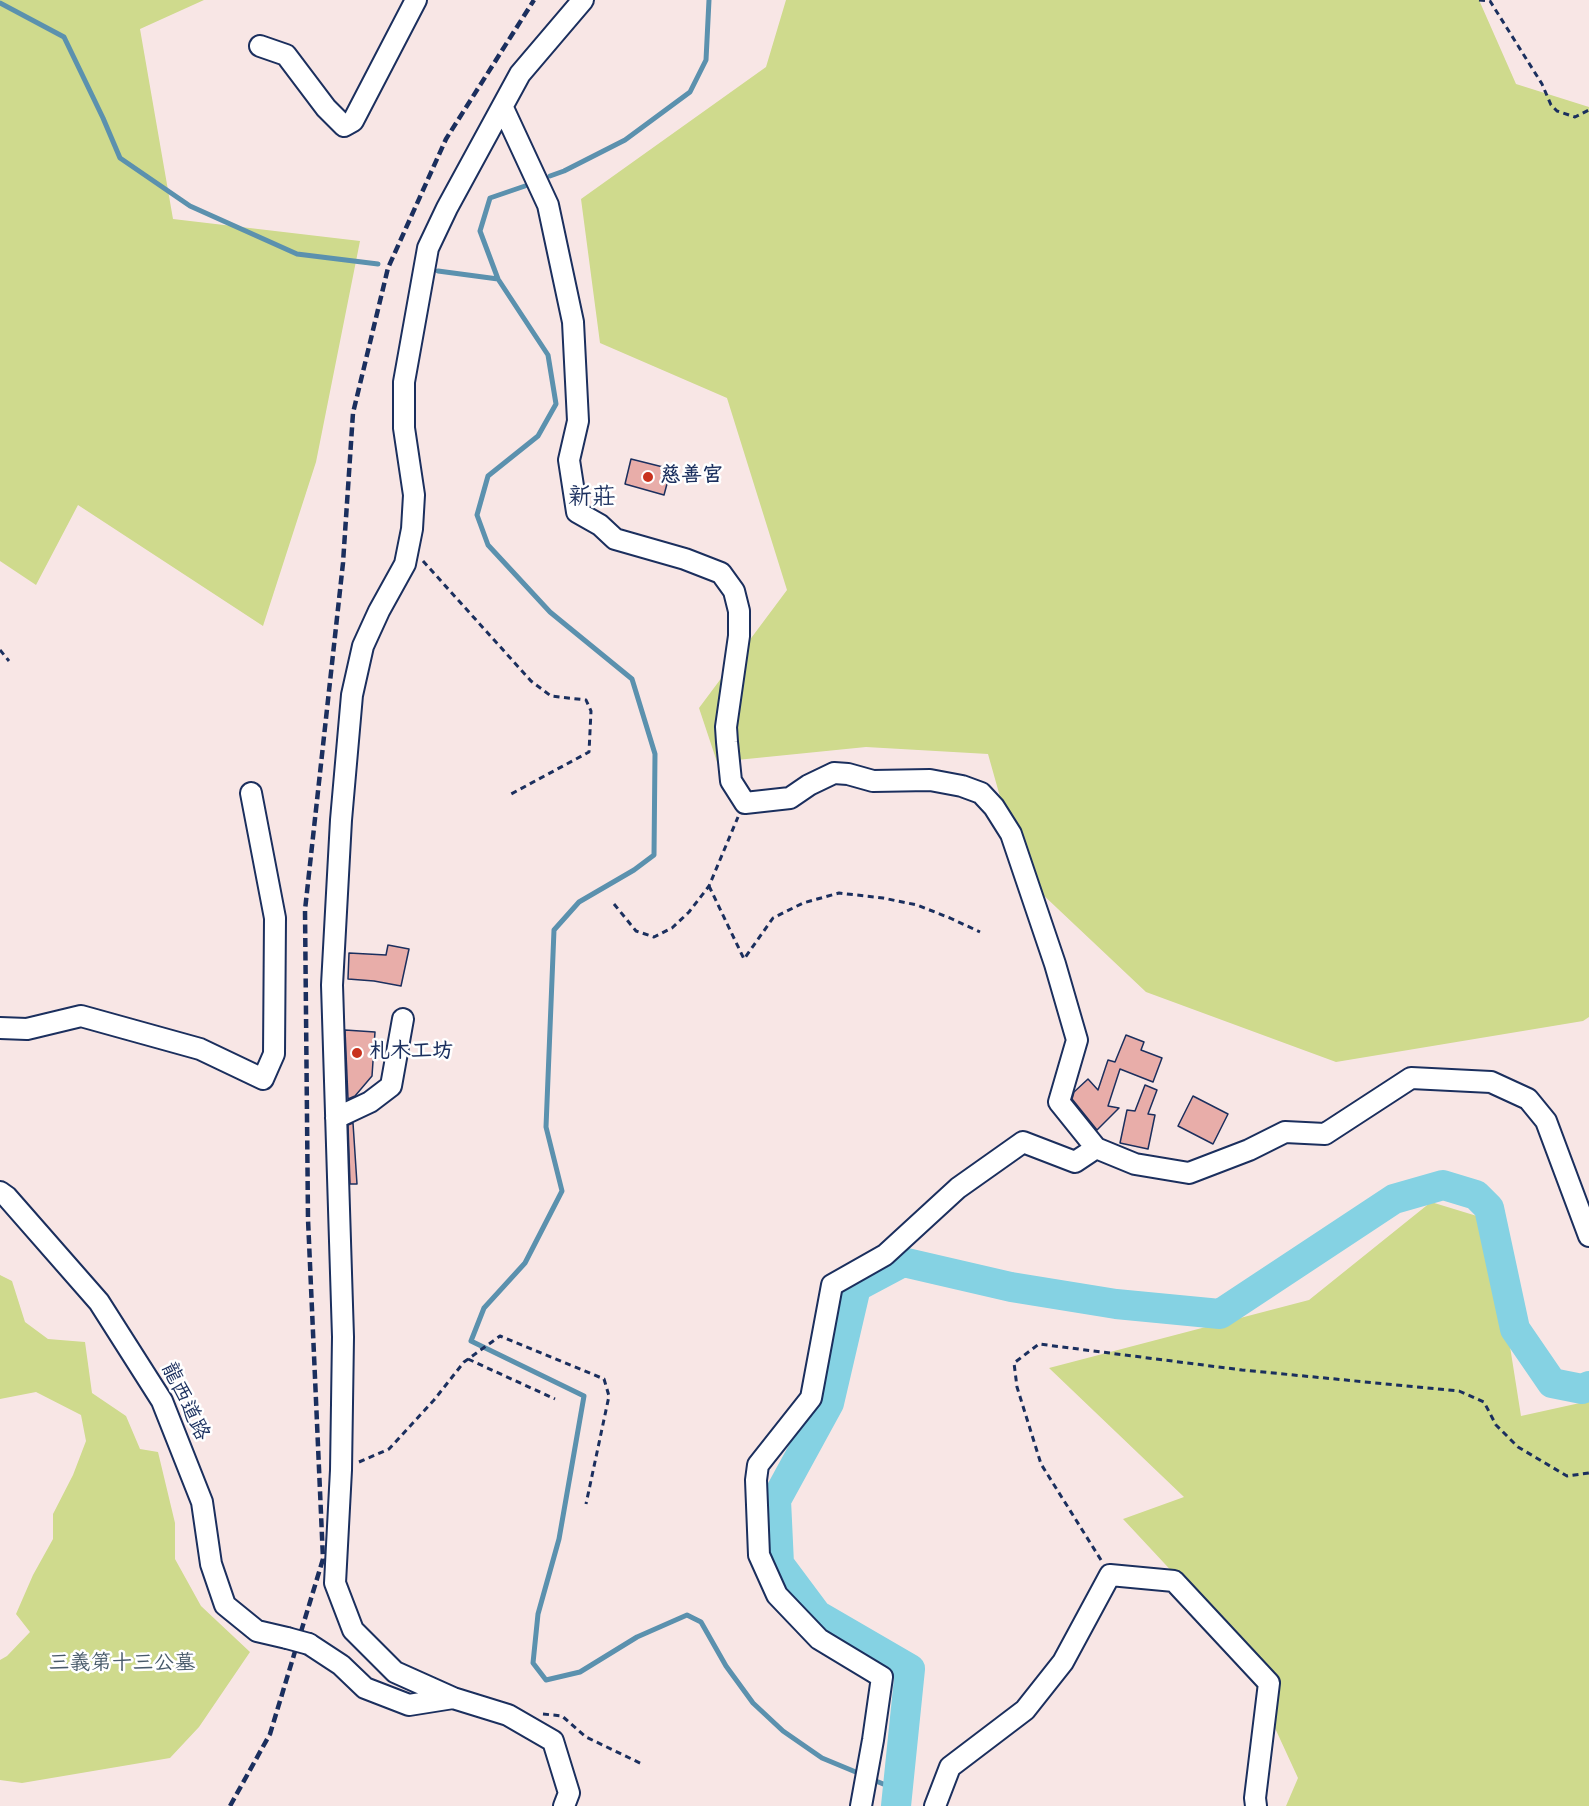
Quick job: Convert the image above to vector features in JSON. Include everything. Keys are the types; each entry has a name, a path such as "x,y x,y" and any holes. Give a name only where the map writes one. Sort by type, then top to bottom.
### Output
{"street":[{"path":"260,46 286,55 326,108 344,126 353,121 416,0"},
{"path":"564,1806 568,1793 553,1741 508,1715 453,1698 395,1672 353,1630 335,1583 341,1470 343,1337 332,985 341,820 352,695 363,646 405,564 412,529 414,495 404,428 404,382 428,248 447,208 520,74 582,0"},
{"path":"503,108 548,205 573,322 578,421 569,460 577,512 600,525 615,538 686,559 721,573 734,591 739,611 739,636 726,727 731,782 745,803 790,798 809,785 834,774 848,774 873,781 930,780 962,786 981,793 994,807 1011,834 1055,964 1077,1040 1059,1102 1096,1148 1135,1164 1189,1173 1249,1150 1285,1132 1325,1134 1411,1078 1491,1082 1528,1099 1546,1121 1589,1236"},
{"path":"0,1028 27,1029 81,1016 201,1049 263,1079 274,1054 275,918 251,793"},
{"path":"336,1118 370,1102 391,1086 403,1019"},
{"path":"861,1806 882,1677 819,1640 777,1595 759,1555 756,1480 758,1465 811,1398 832,1285 885,1255 958,1188 1023,1142 1075,1162 1096,1148"},
{"name":"龍西道路","path":"0,1192 7,1197 99,1302 162,1401 202,1502 211,1564 225,1605 257,1631 309,1644 341,1665 365,1688 409,1705 453,1698"},
{"path":"935,1806 950,1767 1025,1710 1064,1662 1110,1575 1174,1581 1269,1683 1256,1806"}],"path":[{"path":"1479,0 1490,1 1542,84 1551,105 1557,111 1575,117 1589,110"},
{"path":"409,545 531,681 551,696 586,700 591,711 589,752 511,794"},
{"path":"0,650 9,661"},
{"path":"614,904 636,931 654,937 672,928 709,886 745,803"},
{"path":"709,886 744,959 773,918 802,903 839,893 884,898 917,905 951,918 980,933"},
{"path":"341,1470 389,1449 468,1359 500,1336 604,1379 609,1396 586,1504"},
{"path":"1110,1575 1041,1464 1017,1387 1014,1364 1039,1344 1242,1370 1459,1392 1485,1402 1496,1425 1518,1447 1568,1476 1589,1473"},
{"path":"468,1359 555,1399"}],"green space":[{"path":"0,0 204,0 140,29 173,219 360,241 316,462 263,626 78,505 36,585 0,561"},
{"path":"786,0 1479,0 1516,84 1589,107 1589,1017 1583,1021 1336,1062 1146,992 1022,875 988,754 866,747 717,762 699,708 787,590 727,398 600,343 581,199 766,67"},
{"path":"1431,1202 1490,1220 1521,1416 1589,1401 1589,1806 1286,1806 1298,1778 1233,1637 1123,1519 1184,1497 1049,1368 1309,1300"},
{"name":"三義第十三公墓","path":"0,1275 12,1281 25,1322 48,1339 85,1342 92,1393 126,1416 140,1449 158,1452 175,1523 175,1559 201,1606 250,1652 199,1727 170,1758 22,1783 0,1780 0,1660 7,1656 30,1632 16,1614 33,1575 53,1539 53,1514 73,1475 86,1441 81,1415 36,1392 0,1399"}],"building":[{"name":"慈善宮","path":"631,459 671,469 664,495 625,484"},
{"path":"388,945 409,949 401,986 348,979 349,953 386,955"},
{"path":"345,1030 375,1032 372,1076 355,1096 348,1099"},
{"path":"1126,1035 1144,1042 1141,1050 1162,1058 1153,1082 1120,1069 1108,1106 1119,1108 1097,1130 1072,1099 1074,1092 1088,1079 1098,1090 1108,1060 1115,1062"},
{"path":"1145,1085 1157,1090 1148,1114 1155,1115 1148,1149 1120,1143 1127,1110 1135,1111"},
{"path":"1193,1096 1228,1114 1213,1144 1178,1126"},
{"path":"353,1123 357,1184 350,1184 348,1125"}],"waterway":[{"path":"550,176 625,140 690,92 706,60 709,0"},
{"path":"0,3 64,37 120,158 190,206 297,254 378,264"},
{"path":"525,186 490,198 480,231 498,279 548,355 556,404 538,436 488,476 477,515 488,545 550,612 632,679 655,754 654,855 634,870 579,902 554,930 546,1127 562,1191 525,1263 484,1308 471,1341 584,1396 559,1539 538,1614 533,1663 546,1680 580,1672 637,1637 687,1615 701,1622 726,1666 753,1703 783,1731 822,1758 863,1775"},
{"path":"438,271 498,279"},
{"path":"896,1806 910,1669 817,1615 779,1564 776,1500 829,1403 856,1287 903,1262 1011,1287 1116,1304 1220,1314 1394,1199 1443,1185 1476,1195 1489,1208 1515,1329 1552,1383 1582,1389 1589,1386"},
{"path":"871,1779 898,1790"}],"railway":[{"path":"230,1806 270,1734 323,1559 308,1219 305,910 343,563 353,413 388,268 446,139 534,0"}],"place":[{"name":"慈善宮","path":"648,477"},
{"name":"札木工坊","path":"357,1053"}],"district":[{"name":"新莊","path":"592,499"}]}
